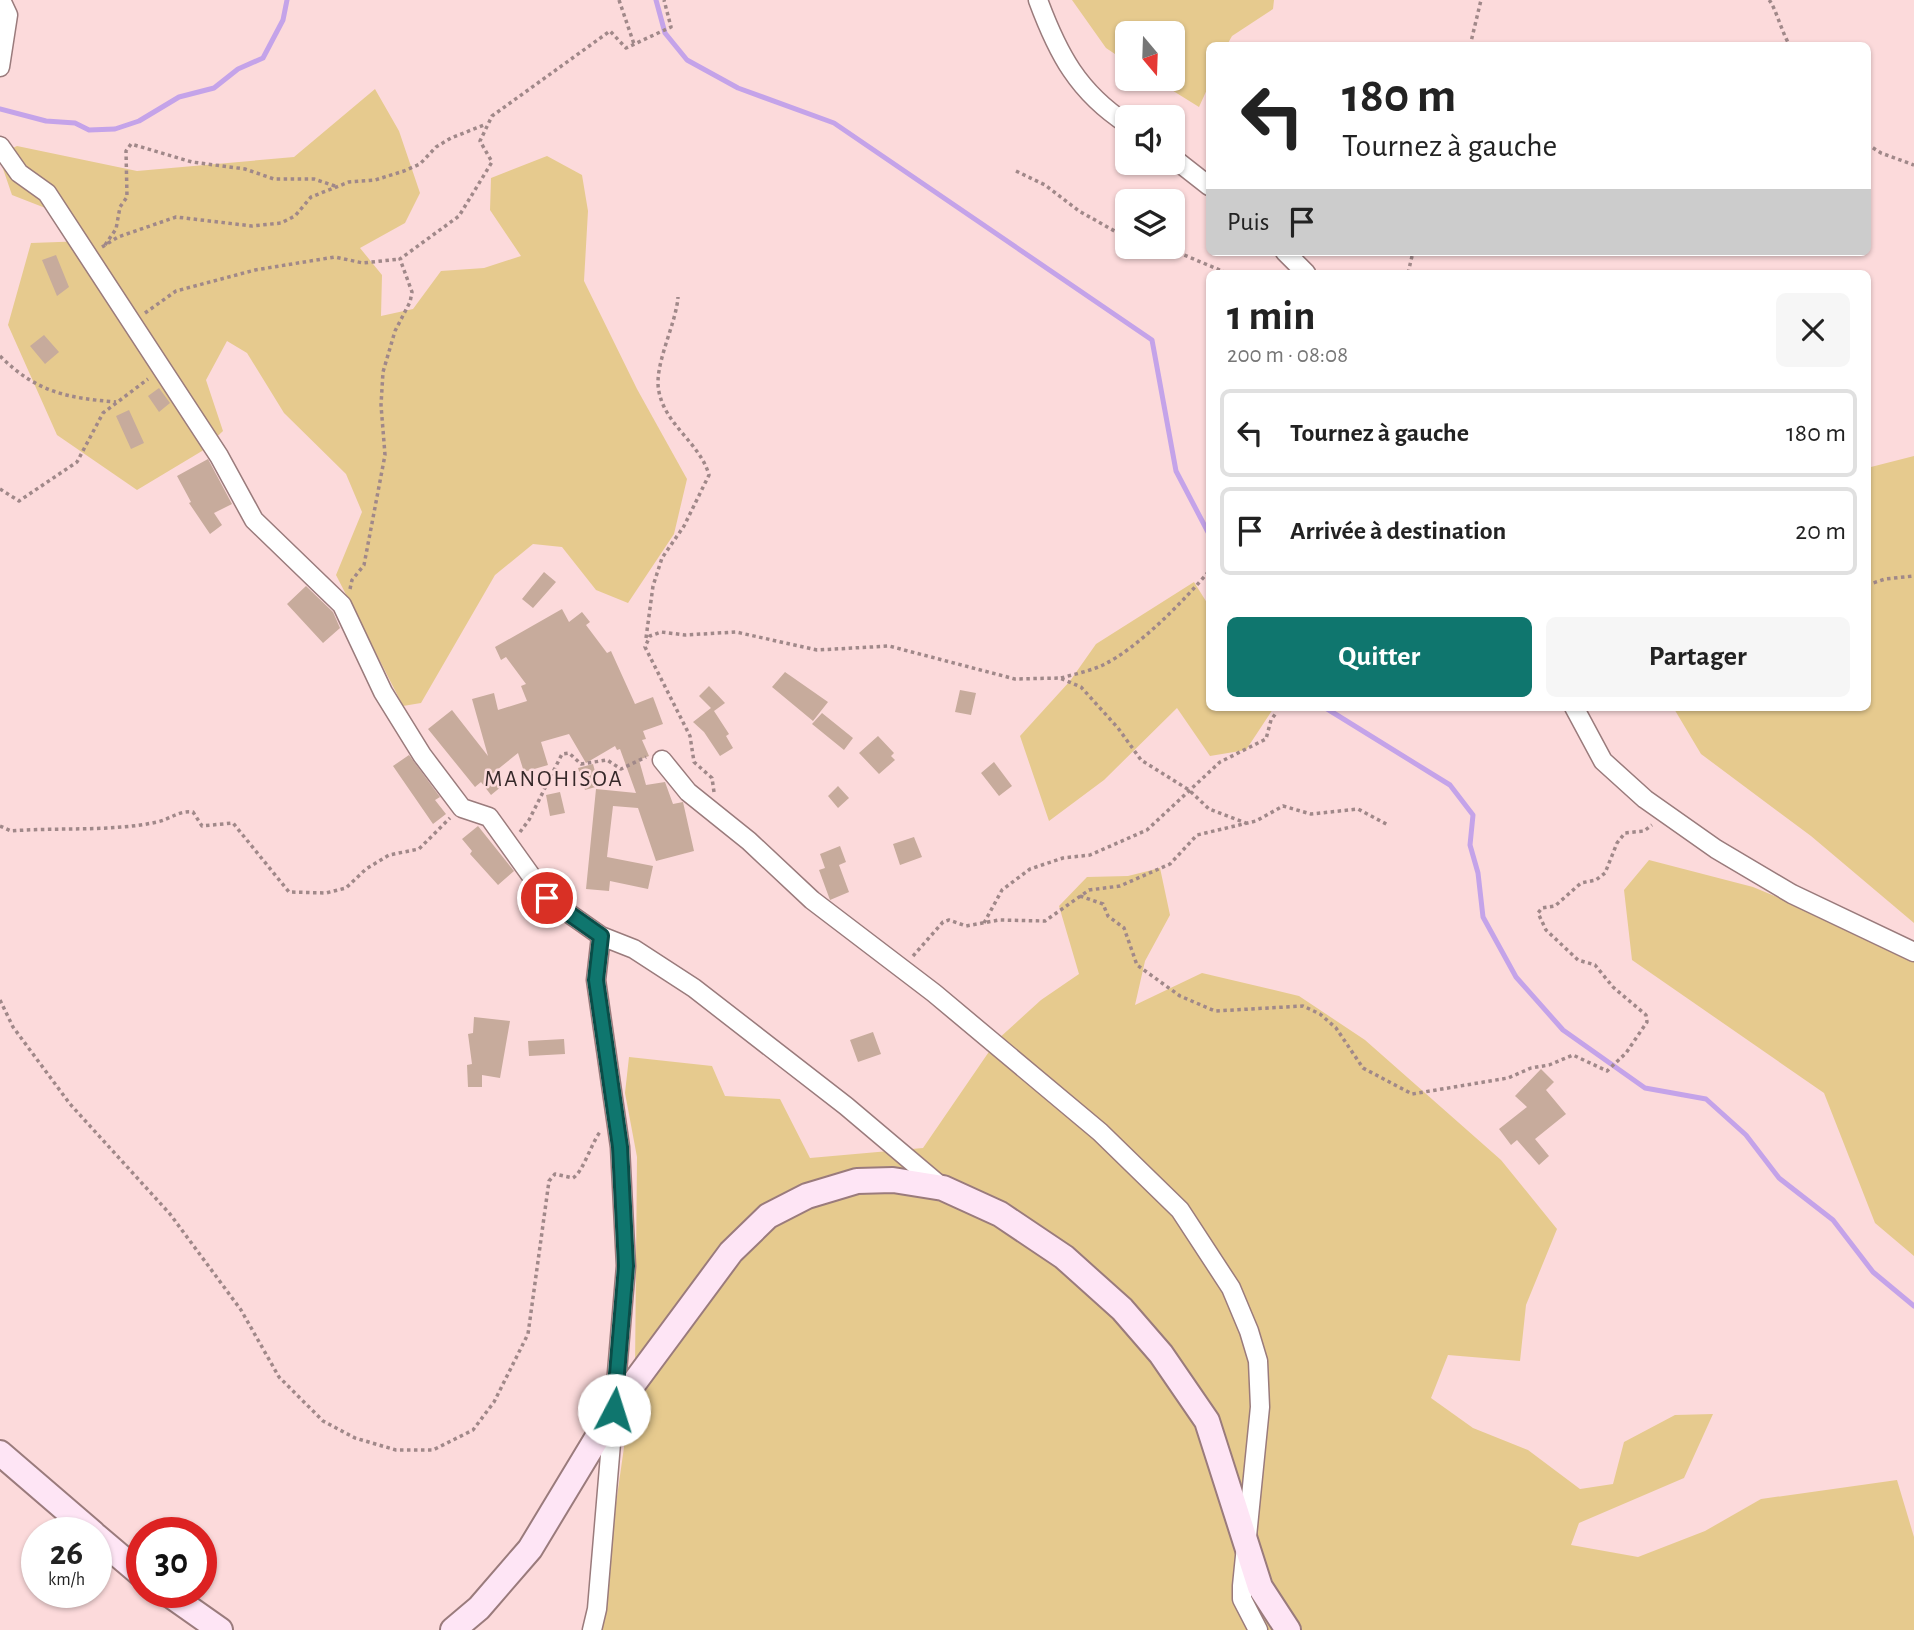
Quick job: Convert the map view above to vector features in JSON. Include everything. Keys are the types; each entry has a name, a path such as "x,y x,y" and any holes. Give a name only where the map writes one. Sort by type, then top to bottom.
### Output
{"street":[{"path":"0,67 8,15 1,0"},
{"path":"1038,0 1054,41 1074,77 1115,113"},
{"path":"0,146 19,173 47,193 219,456 254,520 341,605 383,692 422,755 462,808 489,817 547,898 601,936 634,948 694,988 846,1106 943,1188"},
{"path":"1185,167 1206,184"},
{"path":"1289,256 1303,270"},
{"path":"1576,711 1603,761 1660,810 1716,849 1792,894 1914,952"},
{"path":"662,760 688,792 812,900 903,969 1100,1132 1180,1210 1231,1289 1250,1331 1258,1361 1260,1407 1242,1599 1258,1630"},
{"path":"593,1630 626,1266 616,1115 596,980 601,936"},
{"path":"453,1630 479,1608 530,1549 614,1410 731,1252 768,1216 830,1187 857,1181 893,1180 943,1188 1000,1214 1064,1257 1122,1309 1161,1354 1207,1421 1261,1587 1288,1630"},
{"path":"0,1453 73,1517"},
{"path":"112,1550 126,1562"},
{"path":"188,1608 219,1630"}],"path":[{"path":"620,0 634,44"},
{"path":"134,325 140,317 176,291 203,283 335,257 363,263 400,259 459,216 492,162 490,154 480,141 492,116 610,31 626,48 671,27 664,0"},
{"path":"1471,42 1481,0"},
{"path":"1769,0 1774,5 1778,26 1788,42"},
{"path":"86,254 118,237 176,217 252,226 281,223 295,216 311,197 349,181 375,180 420,164 436,147 486,124"},
{"path":"104,246 116,229 118,213 127,197 126,151 131,144 191,162 245,169 274,179 314,179 338,187"},
{"path":"1871,147 1881,153 1914,164"},
{"path":"1016,171 1045,185 1079,211 1115,231"},
{"path":"1185,256 1220,270"},
{"path":"349,622 348,604 352,580 364,565 385,455 381,405 383,372 395,331 410,302 412,292 400,259"},
{"path":"678,297 658,390 664,407 679,431 705,460 709,475 684,526 662,558 653,586 645,647 690,736 694,762 712,778 714,797 708,807"},
{"path":"0,356 18,374 50,392 118,402"},
{"path":"0,489 19,501 64,472 77,462 103,413 162,371"},
{"path":"645,640 661,632 685,635 736,632 817,650 889,646 1016,679 1060,678 1104,665 1181,603 1206,574"},
{"path":"1871,584 1885,579 1914,576"},
{"path":"1060,678 1081,687 1118,728 1141,760 1189,790 1209,809 1246,823"},
{"path":"984,923 1002,890 1030,869 1063,858 1090,855 1147,830 1220,762 1266,739 1276,713"},
{"path":"510,845 529,820 562,754 569,753 581,764 607,760 621,769 655,753 662,760"},
{"path":"903,969 943,922 949,920 966,926 1013,919 1045,921 1089,890 1120,886 1170,864 1197,835 1265,817 1283,806 1311,814 1358,809 1388,824"},
{"path":"0,826 11,831 133,824 159,822 184,811 193,812 202,826 233,823 289,892 326,893 346,888 366,869 389,855 419,849 462,808"},
{"path":"1080,896 1103,904 1108,916 1125,928 1137,965 1180,996 1215,1011 1303,1006 1320,1014 1336,1028 1363,1068 1412,1094 1508,1078 1573,1055 1607,1071 1633,1043 1647,1022 1646,1015 1614,987 1595,965 1578,960 1546,930 1538,913 1555,906 1581,883 1596,880 1608,870 1617,843 1625,833 1644,831 1660,810"},
{"path":"0,1000 13,1027 70,1104 170,1214 233,1299 279,1377 323,1421 355,1438 396,1450 433,1450 460,1437 473,1430 494,1402 528,1335 549,1181 555,1174 573,1178 579,1174 588,1148 604,1124 616,1115"}],"shaded area":[{"path":"1072,0 1274,0 1273,9 1232,36 1229,42 1206,42 1206,92 1199,107 1173,91 1185,91 1185,21 1115,21 1115,54 1106,48"},
{"path":"375,89 399,131 420,193 405,223 360,248 382,275 381,316 413,309 441,271 484,268 521,256 490,210 491,178 547,156 582,175 588,211 584,281 637,389 687,479 674,534 628,603 596,590 562,547 533,544 495,575 421,703 403,706 336,575 362,512 346,474 284,413 247,353 227,341 206,380 223,431 202,451 137,490 57,435 8,325 31,243 87,241 71,218 12,195 0,160 0,154 17,146 137,171 294,157"},
{"path":"1914,456 1914,923 1811,836 1701,754 1675,711 1871,711 1871,467"},
{"path":"1194,582 1206,601 1206,711 1272,711 1246,750 1210,756 1177,708 1104,780 1049,821 1020,736 1070,681 1096,644"},
{"path":"1649,860 1753,887 1914,954 1914,1256 1875,1223 1824,1093 1632,960 1624,890"},
{"path":"1160,868 1170,915 1145,961 1135,1005 1202,973 1299,996 1365,1040 1501,1160 1557,1229 1526,1305 1520,1361 1448,1355 1431,1398 1473,1428 1528,1450 1580,1489 1613,1484 1624,1442 1675,1415 1713,1414 1684,1478 1579,1523 1571,1545 1638,1557 1705,1531 1761,1499 1897,1480 1914,1537 1914,1630 598,1630 635,1370 637,1157 625,1093 629,1057 712,1066 725,1096 780,1099 810,1158 923,1148 997,1040 1041,1000 1079,974 1059,906 1087,877 1128,876"}],"building":[{"path":"56,255 69,287 57,296 42,260"},
{"path":"44,335 59,352 45,364 30,346"},
{"path":"159,388 170,403 159,412 148,396"},
{"path":"129,410 144,443 131,449 116,416"},
{"path":"208,459 232,504 214,513 222,525 210,534 189,503 191,502 177,476"},
{"path":"544,572 556,582 533,608 522,599"},
{"path":"306,586 333,612 340,628 323,643 287,604"},
{"path":"562,609 569,622 582,612 590,622 586,625 607,653 611,651 635,704 653,697 663,724 643,731 646,739 642,740 649,756 639,760 646,785 665,782 673,804 683,802 694,851 656,861 638,808 613,806 607,857 653,866 648,889 610,881 609,891 586,889 596,789 636,793 620,749 617,750 615,746 586,763 569,734 541,742 548,765 524,772 518,753 492,774 502,786 491,795 481,782 475,787 428,729 452,710 488,756 472,699 494,693 498,710 527,701 521,686 526,684 506,657 501,660 495,647"},
{"path":"785,672 828,702 813,721 772,687"},
{"path":"709,686 725,703 714,711 729,734 726,736 733,748 720,756 704,732 693,722 711,708 699,696"},
{"path":"960,690 976,693 971,715 955,712"},
{"path":"822,713 853,738 844,750 812,724"},
{"path":"878,736 894,753 891,756 895,760 879,774 859,753"},
{"path":"409,755 440,797 435,800 446,814 433,824 393,766"},
{"path":"994,762 1012,786 999,796 981,773"},
{"path":"593,764 599,786 585,790 578,768"},
{"path":"838,786 849,798 838,808 828,796"},
{"path":"560,792 565,813 550,816 546,795"},
{"path":"478,826 514,871 498,885 470,854 472,851 462,839"},
{"path":"914,837 922,857 900,865 893,844"},
{"path":"840,846 846,862 839,865 849,892 830,900 819,870 825,868 820,854"},
{"path":"474,1017 510,1021 500,1078 482,1075 482,1087 468,1087 467,1065 472,1064 468,1034 473,1033"},
{"path":"873,1032 881,1054 858,1062 850,1040"},
{"path":"564,1039 565,1054 529,1056 528,1041"},
{"path":"1541,1069 1554,1082 1546,1090 1566,1114 1535,1139 1549,1156 1539,1165 1517,1140 1511,1145 1499,1129 1527,1107 1515,1096"}],"waterway":[{"path":"0,109 46,121 75,123 89,130 115,129 139,121 179,97 214,88 238,69 263,58 283,20 287,0"},
{"path":"656,0 665,33 687,60 738,88 834,123 1152,340 1176,471 1206,528"},
{"path":"1330,711 1450,785 1473,815 1470,845 1478,873 1483,917 1516,977 1563,1030 1645,1088 1706,1099 1746,1135 1779,1178 1833,1220 1873,1272 1914,1306"}],"district":[{"name":"MANOHISOA","path":"554,778"}],"route":[{"path":"547,898 601,936 596,980 620,1147 626,1266 614,1410"}]}
